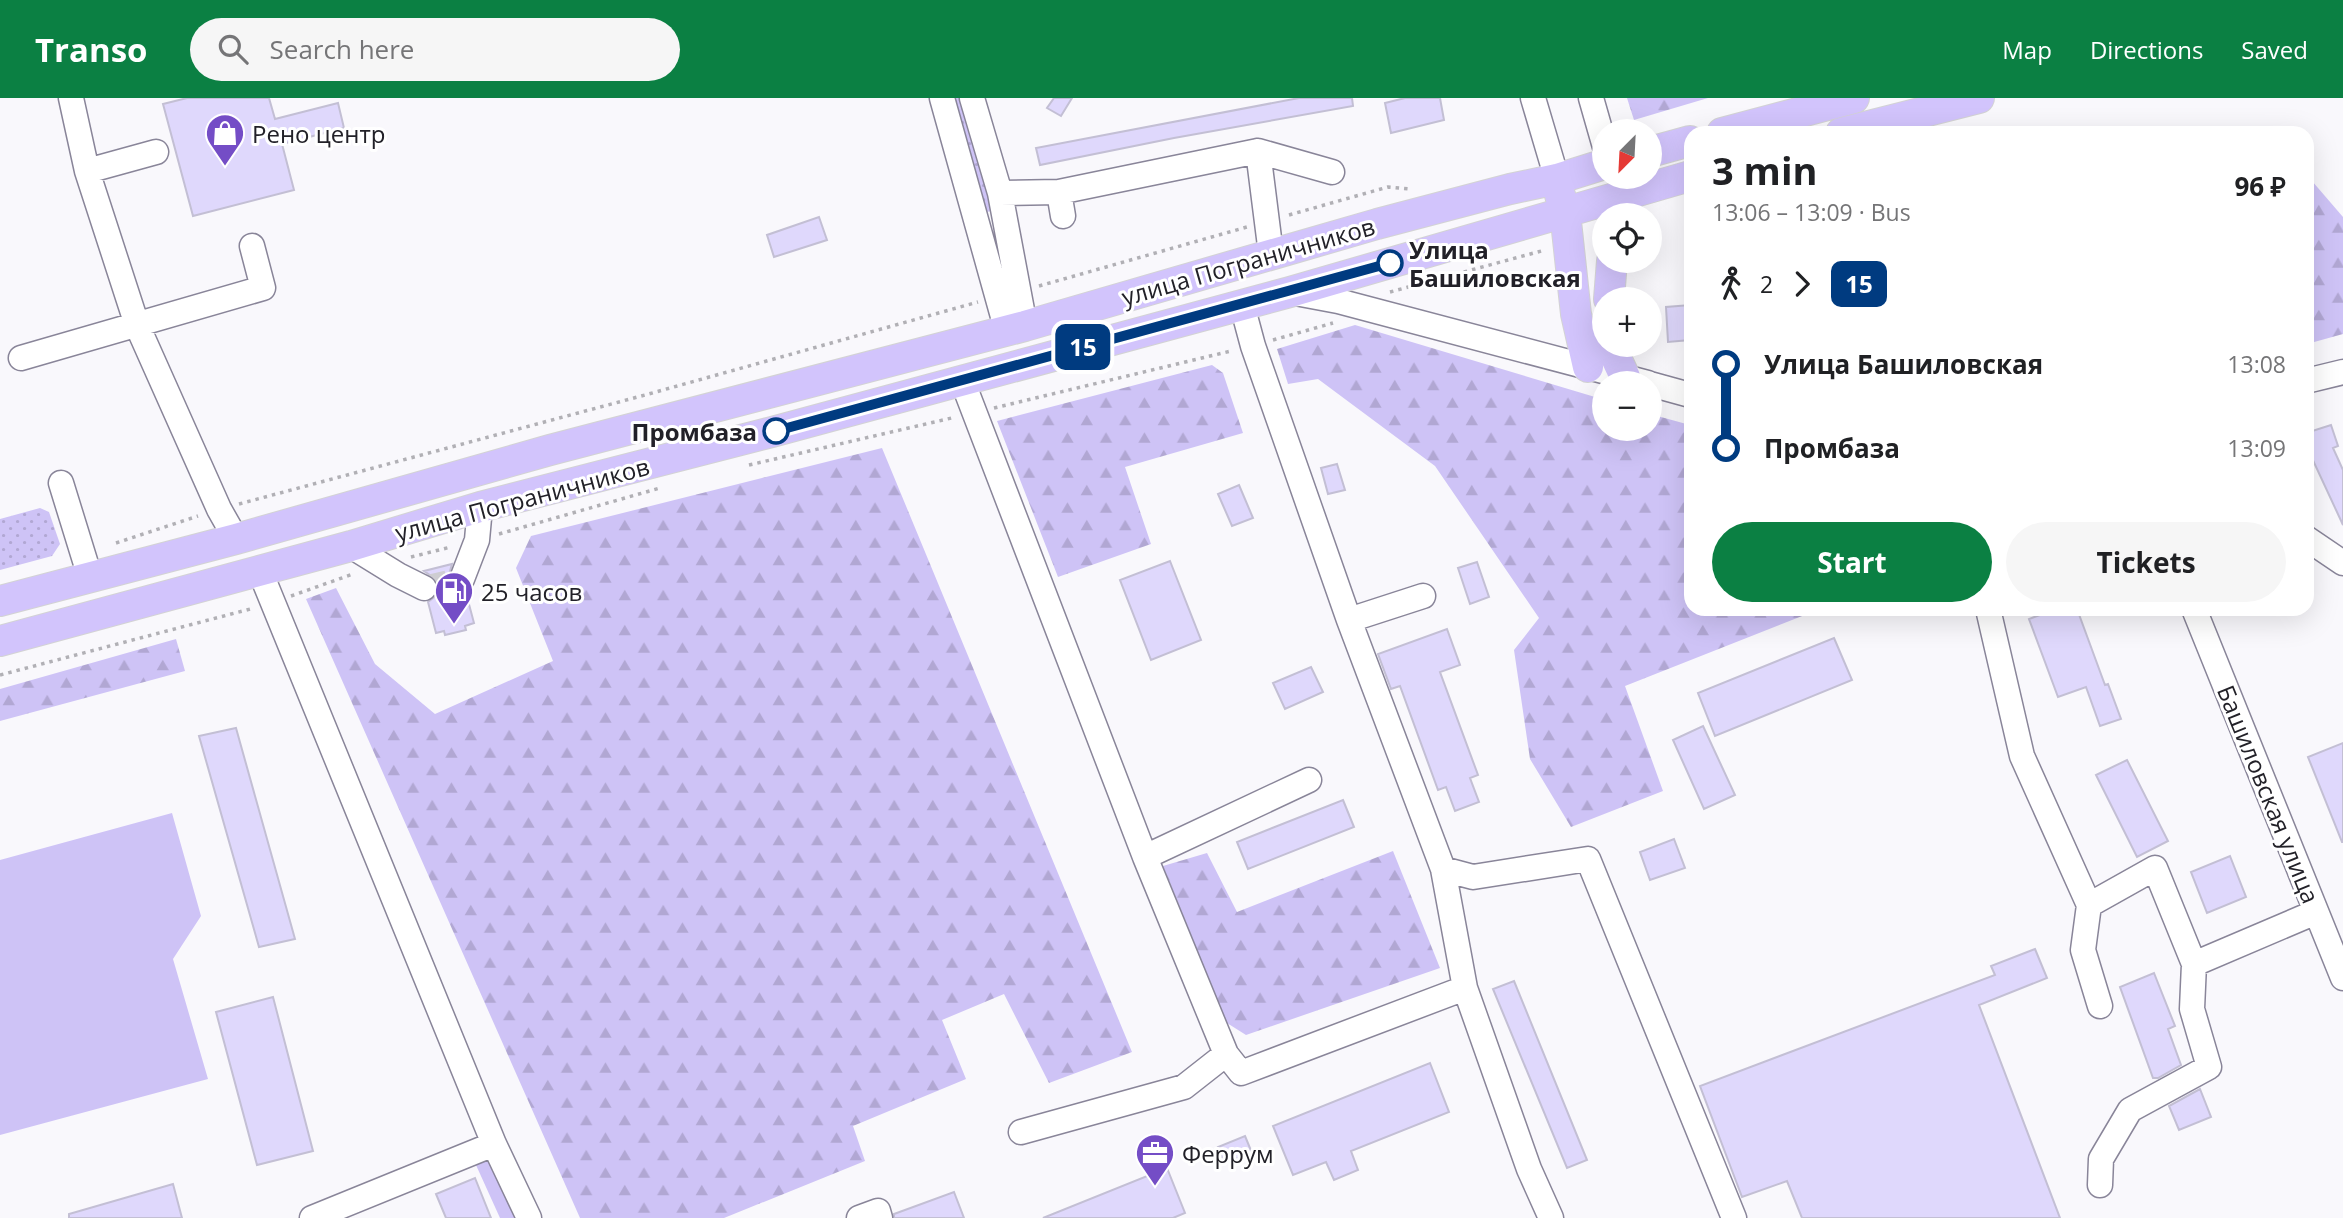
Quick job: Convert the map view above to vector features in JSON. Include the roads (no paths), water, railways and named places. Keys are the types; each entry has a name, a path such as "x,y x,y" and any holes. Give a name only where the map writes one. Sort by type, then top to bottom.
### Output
{"main road":[{"path":"1748,126 1854,98"},
{"path":"1869,126 1979,98"},
{"path":"1662,149 1684,143"},
{"name":"улица Пограничников","path":"0,601 86,565 236,540 591,440 1016,328 1416,213 1592,168"},
{"name":"улица Пограничников","path":"0,641 351,546 480,507 601,476 733,456 962,380 1290,292 1684,178"},
{"path":"1557,179 1565,212 1576,314 1588,367"},
{"path":"1621,357 1633,371"},
{"path":"705,410 691,421 690,432 733,456"},
{"path":"591,440 610,446 616,454 611,468 601,476"}],"street":[{"path":"71,98 87,171 137,325 219,509 236,540"},
{"path":"942,98 1016,328"},
{"path":"972,98 1000,193 1007,295"},
{"path":"1532,98 1557,179"},
{"path":"1591,98 1597,119"},
{"path":"1000,193 1061,204 1258,151 1332,172"},
{"path":"1258,151 1271,254"},
{"path":"87,171 156,152"},
{"path":"21,358 262,288 252,246"},
{"path":"1290,292 1363,308 1603,371"},
{"path":"1242,305 1253,346 1349,620 1443,869 1465,988 1529,1169 1551,1218"},
{"path":"2314,379 2343,373"},
{"path":"962,380 1145,857 1226,1054 1241,1073 1465,988"},
{"path":"1662,387 1684,393"},
{"path":"61,483 86,565"},
{"path":"463,579 477,540 480,507"},
{"path":"2314,543 2343,563"},
{"path":"351,546 424,588"},
{"path":"260,571 494,1144 529,1218"},
{"path":"1349,620 1423,596"},
{"path":"1990,616 2022,756 2089,905 2083,950 2100,1006"},
{"name":"Башиловская улица","path":"2197,616 2343,978"},
{"path":"1145,857 1309,780"},
{"path":"1443,869 1473,877 1587,859 1734,1218"},
{"path":"2089,905 2155,868 2194,964 2192,1009 2209,1068 2130,1110 2101,1159 2100,1185"},
{"path":"2194,964 2316,912"},
{"path":"1021,1132 1184,1087 1226,1054"},
{"path":"312,1218 494,1144"},
{"path":"859,1218 878,1211 880,1218"}],"tunnel":[{"path":"424,588 462,579"}],"place":[{"name":"Рено центр","path":"225,167"},
{"name":"Улица Башиловская","path":"1390,263"},
{"name":"Промбаза","path":"776,431"},
{"name":"25 часов","path":"454,625"},
{"name":"Феррум","path":"1155,1187"}]}
